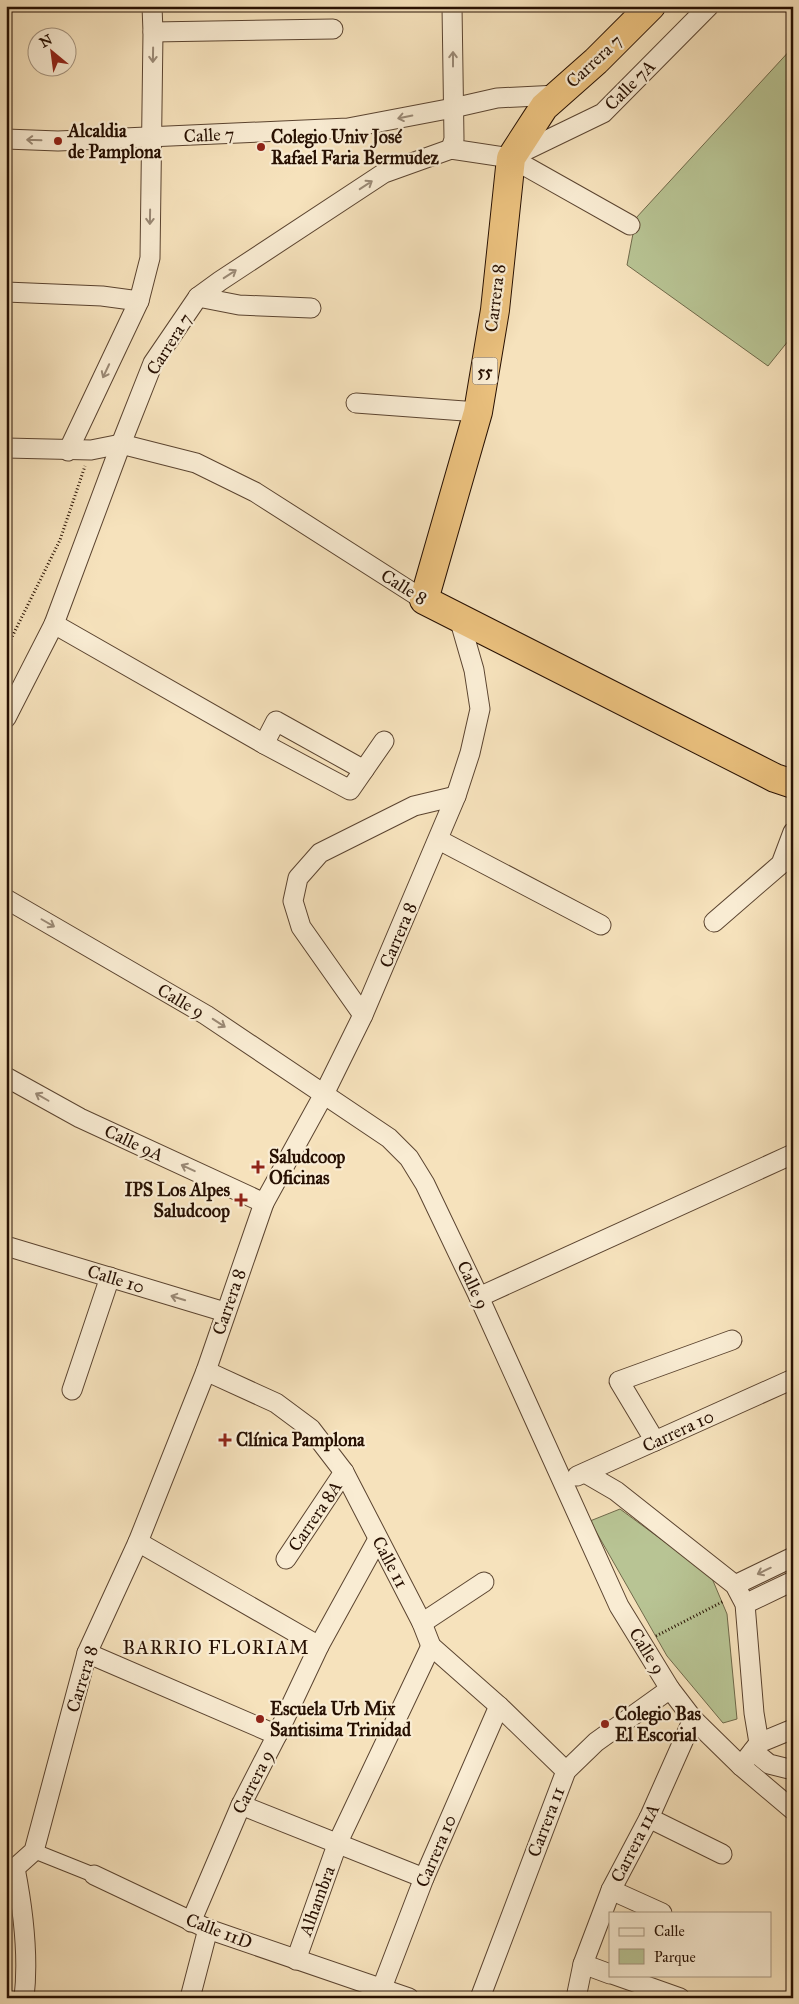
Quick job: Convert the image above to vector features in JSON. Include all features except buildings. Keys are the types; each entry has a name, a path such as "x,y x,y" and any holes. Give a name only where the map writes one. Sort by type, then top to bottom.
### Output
{"highway":[{"name":"Carrera 7","path":"551,101 596,61 651,6"},
{"name":"Carrera 8","path":"424,600 478,412 495,310 517,148 551,101"},
{"name":"Calle 8","path":"424,600 775,778 793,784"}],"street":[{"path":"68,451 139,301 150,258 152,6"},
{"path":"452,6 453,130"},
{"name":"Calle 7A","path":"517,148 602,113 709,6"},
{"path":"153,32 333,29"},
{"name":"Calle 7","path":"6,139 58,141 348,128 453,130 496,98 551,101"},
{"name":"Carrera 7","path":"6,718 54,624 104,448 153,363 198,297 384,173 453,130 517,148 630,225"},
{"path":"6,292 102,296 139,301"},
{"path":"198,297 239,305 311,308"},
{"path":"356,403 478,412"},
{"name":"Calle 8","path":"6,448 68,451 104,448 196,463 255,492 424,600"},
{"name":"Carrera 8","path":"34,1851 87,1653 138,1542 206,1371 264,1203 324,1094 363,1015 439,840 456,796 470,753 480,709 474,670 459,618"},
{"path":"54,624 264,744 350,790 384,741"},
{"path":"264,744 276,721 364,770"},
{"path":"363,1015 301,927 293,901 298,878 320,853 414,806 456,796"},
{"path":"714,922 781,864 793,832"},
{"path":"439,840 601,925"},
{"name":"Calle 9","path":"6,899 206,1015 389,1138 409,1158 425,1184 479,1297 619,1606 670,1688 694,1719 751,1753 793,1810"},
{"name":"Calle 9A","path":"6,1077 80,1118 264,1203"},
{"path":"479,1297 793,1154"},
{"name":"Calle 10","path":"6,1246 225,1312"},
{"path":"72,1390 110,1277"},
{"path":"655,1441 618,1381 732,1340"},
{"name":"Calle 11","path":"206,1371 276,1403 311,1429 344,1472 422,1623 431,1646 499,1706 566,1770"},
{"name":"Carrera 10","path":"561,1480 585,1473 793,1378"},
{"name":"Carrera 8A","path":"286,1559 344,1472"},
{"path":"585,1473 616,1491 740,1594 754,1713 751,1753"},
{"name":"Carrera 9","path":"190,1998 200,1926 241,1805 319,1646 378,1539"},
{"path":"138,1542 319,1646"},
{"path":"740,1594 793,1558"},
{"path":"740,1594 793,1581"},
{"path":"422,1623 484,1582"},
{"name":"Alhambra","path":"296,1960 338,1842 431,1646"},
{"path":"87,1653 277,1735"},
{"name":"Carrera 11","path":"480,1998 566,1770 596,1742 670,1688"},
{"name":"Carrera 10","path":"380,1993 424,1878 499,1706"},
{"name":"Carrera 11A","path":"576,1998 583,1964 611,1890 649,1818 694,1719"},
{"path":"751,1753 793,1728"},
{"path":"751,1753 769,1764 793,1770"},
{"path":"241,1805 338,1842 424,1878"},
{"path":"649,1818 722,1854"},
{"path":"24,1998 26,1983 22,1906 11,1866 34,1851"},
{"name":"Calle 11D","path":"34,1851 94,1875 200,1926 296,1960 380,1993 410,1998"},
{"path":"611,1890 660,1912"},
{"path":"583,1964 609,1974"},
{"path":"618,1976 680,1998"}],"path":[{"path":"6,649 104,448"},
{"path":"642,1643 740,1594"}],"green space":[{"path":"793,47 793,335 768,366 627,265 636,218"},
{"path":"620,1509 711,1576 727,1614 737,1719 723,1723 667,1656 590,1521"}],"place":[{"name":"Alcaldia de Pamplona","path":"58,141"},
{"name":"Colegio Univ José Rafael Faria Bermudez","path":"261,147"},
{"name":"Saludcoop Oficinas","path":"258,1167"},
{"name":"IPS Los Alpes Saludcoop","path":"241,1200"},
{"name":"Clínica Pamplona","path":"225,1440"},
{"name":"Escuela Urb Mix Santisima Trinidad","path":"260,1719"},
{"name":"Colegio Bas El Escorial","path":"605,1724"}],"district":[{"name":"BARRIO FLORIAM","path":"216,1647"}]}
